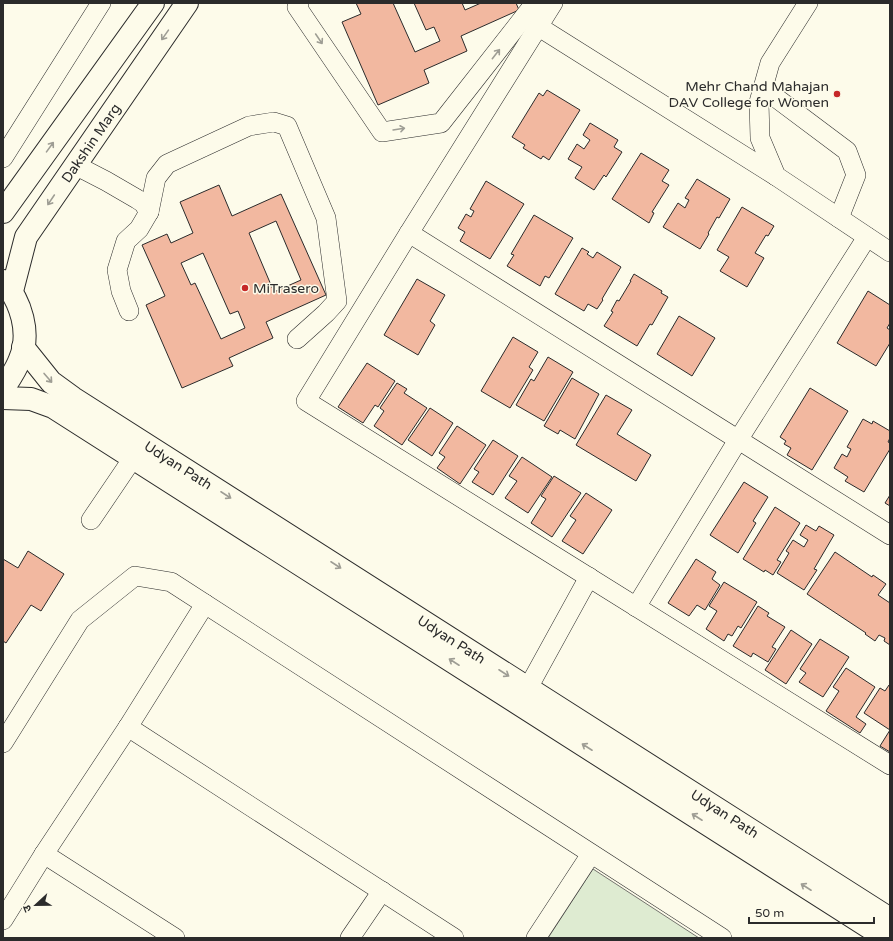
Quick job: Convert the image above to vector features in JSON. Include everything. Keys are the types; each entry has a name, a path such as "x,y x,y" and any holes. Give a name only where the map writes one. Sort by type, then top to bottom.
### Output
{"main road":[{"path":"3,212 153,3"},
{"name":"Dakshin Marg","path":"7,286 26,237 187,3"},
{"path":"3,389 20,359 23,348 23,323 20,309 7,286"},
{"name":"Udyan Path","path":"23,348 51,382 73,398 890,919"},
{"name":"Udyan Path","path":"3,398 31,399 53,407 886,938"}],"street":[{"path":"3,158 101,3"},
{"path":"299,3 297,7 382,132 441,123 535,3"},
{"path":"553,3 306,401 890,766"},
{"path":"776,176 760,138 759,102 770,63 808,3"},
{"path":"539,27 776,176 890,252"},
{"path":"763,88 847,151 856,175 839,218"},
{"path":"128,311 120,291 117,270 126,241 139,229 149,212 156,178 167,164 249,126 274,122 287,126 326,218 337,301 297,340"},
{"path":"75,165 143,203 149,212"},
{"path":"409,233 890,535"},
{"path":"636,607 738,440 867,237"},
{"path":"91,520 133,458"},
{"path":"3,743 80,620 135,576 171,582 722,938"},
{"path":"528,688 589,577"},
{"path":"3,920 44,854 128,727 205,604"},
{"path":"128,727 454,938"},
{"path":"44,854 175,938"},
{"path":"536,938 591,854"},
{"path":"350,938 382,891"}],"green space":[{"path":"593,869 699,938 548,938"}],"building":[{"path":"356,3 393,3 415,52 440,41 434,27 426,30 414,3 462,3 465,10 481,3 516,3 519,10 461,36 467,51 424,70 429,83 378,105 342,22 361,14"},
{"path":"547,90 580,110 549,160 543,156 541,159 523,148 525,145 512,137 539,93 543,96"},
{"path":"590,123 618,140 614,147 622,152 606,177 604,175 594,190 575,178 582,167 568,159 577,144 584,149 590,140 583,135"},
{"path":"641,153 669,170 662,181 669,185 652,212 654,213 649,223 612,199"},
{"path":"697,179 730,199 719,218 717,217 700,249 663,227 678,203 685,208 689,200 685,198"},
{"path":"486,181 524,204 490,259 460,241 465,232 458,228 466,214 471,217 474,211 470,209"},
{"name":"MiTrasero","path":"219,185 232,216 281,194 326,295 266,322 273,338 229,358 233,366 182,388 146,305 165,296 142,245 167,234 171,243 193,233 180,202","holes":["276,221 301,280 274,292 249,233","203,253 230,314 238,311 245,328 221,339 195,283 191,285 181,263"]},
{"path":"742,207 774,226 768,236 766,235 755,253 764,258 747,287 720,271 729,257 717,250"},
{"path":"534,215 573,238 549,278 545,276 540,286 507,266 514,255 511,254"},
{"path":"582,248 589,252 587,254 593,258 597,252 621,267 597,309 588,304 584,311 555,294"},
{"path":"634,274 662,291 661,293 668,297 652,325 650,324 637,346 604,326 613,312 611,311 617,300 619,301"},
{"path":"417,279 445,295 430,321 435,325 418,355 384,335"},
{"path":"868,291 890,305 890,323 887,328 890,330 890,343 876,366 837,343"},
{"path":"679,316 715,338 692,376 657,354"},
{"path":"513,337 538,352 529,367 533,370 510,408 481,391"},
{"path":"548,357 573,372 544,421 516,405 531,379 534,381"},
{"path":"367,363 395,381 378,407 375,405 363,423 338,407"},
{"path":"572,378 599,394 575,439 560,430 558,434 544,426"},
{"path":"397,383 407,389 404,393 427,408 402,445 374,426 384,411 380,408"},
{"path":"810,388 848,411 812,470 787,455 791,448 784,444 786,441 780,437"},
{"path":"606,395 632,410 617,434 651,455 636,481 576,445"},
{"path":"430,408 453,423 432,456 408,440"},
{"path":"863,419 872,424 873,421 890,431 890,438 888,442 890,443 890,449 864,492 845,481 848,477 834,468 842,454 847,457 851,449 847,447"},
{"path":"457,426 486,445 460,484 437,468 445,457 439,453"},
{"path":"493,440 518,456 493,495 472,482 479,472 474,469"},
{"path":"522,457 552,477 528,513 505,498 517,481 509,476"},
{"path":"554,476 581,493 552,537 531,523 546,499 541,496"},
{"path":"744,482 768,497 753,521 756,523 738,553 710,535"},
{"path":"586,493 612,510 583,554 562,541 576,520 570,516"},
{"path":"890,495 890,506 885,503"},
{"path":"775,507 800,523 777,560 781,562 773,575 765,570 764,572 743,559"},
{"path":"806,525 816,531 819,526 834,535 814,569 817,570 804,590 777,573 789,553 786,551 793,540 804,547 808,540 800,535"},
{"path":"28,551 64,574 41,611 31,605 6,643 3,641 3,559 18,568"},
{"path":"835,552 872,577 873,575 886,584 878,595 890,603 890,645 884,641 885,638 879,635 875,641 865,634 866,633 807,594"},
{"path":"696,559 716,572 712,579 720,585 705,610 697,605 689,616 668,603"},
{"path":"724,582 757,602 741,628 738,626 732,636 728,634 724,641 706,629 717,611 709,606"},
{"path":"758,606 769,613 767,616 785,627 772,647 776,649 768,662 753,653 751,657 733,646"},
{"path":"791,630 812,644 786,684 765,670"},
{"path":"820,639 849,657 823,697 799,682 806,673 800,669"},
{"path":"846,668 875,687 856,717 866,724 860,733 826,711 839,691 833,687"},
{"path":"889,685 890,730 864,713 880,688 885,691"},
{"path":"890,730 890,752 880,746"}],"place":[{"name":"Mehr Chand Mahajan DAV College for Women","path":"837,94"},
{"name":"MiTrasero","path":"245,288"}]}
